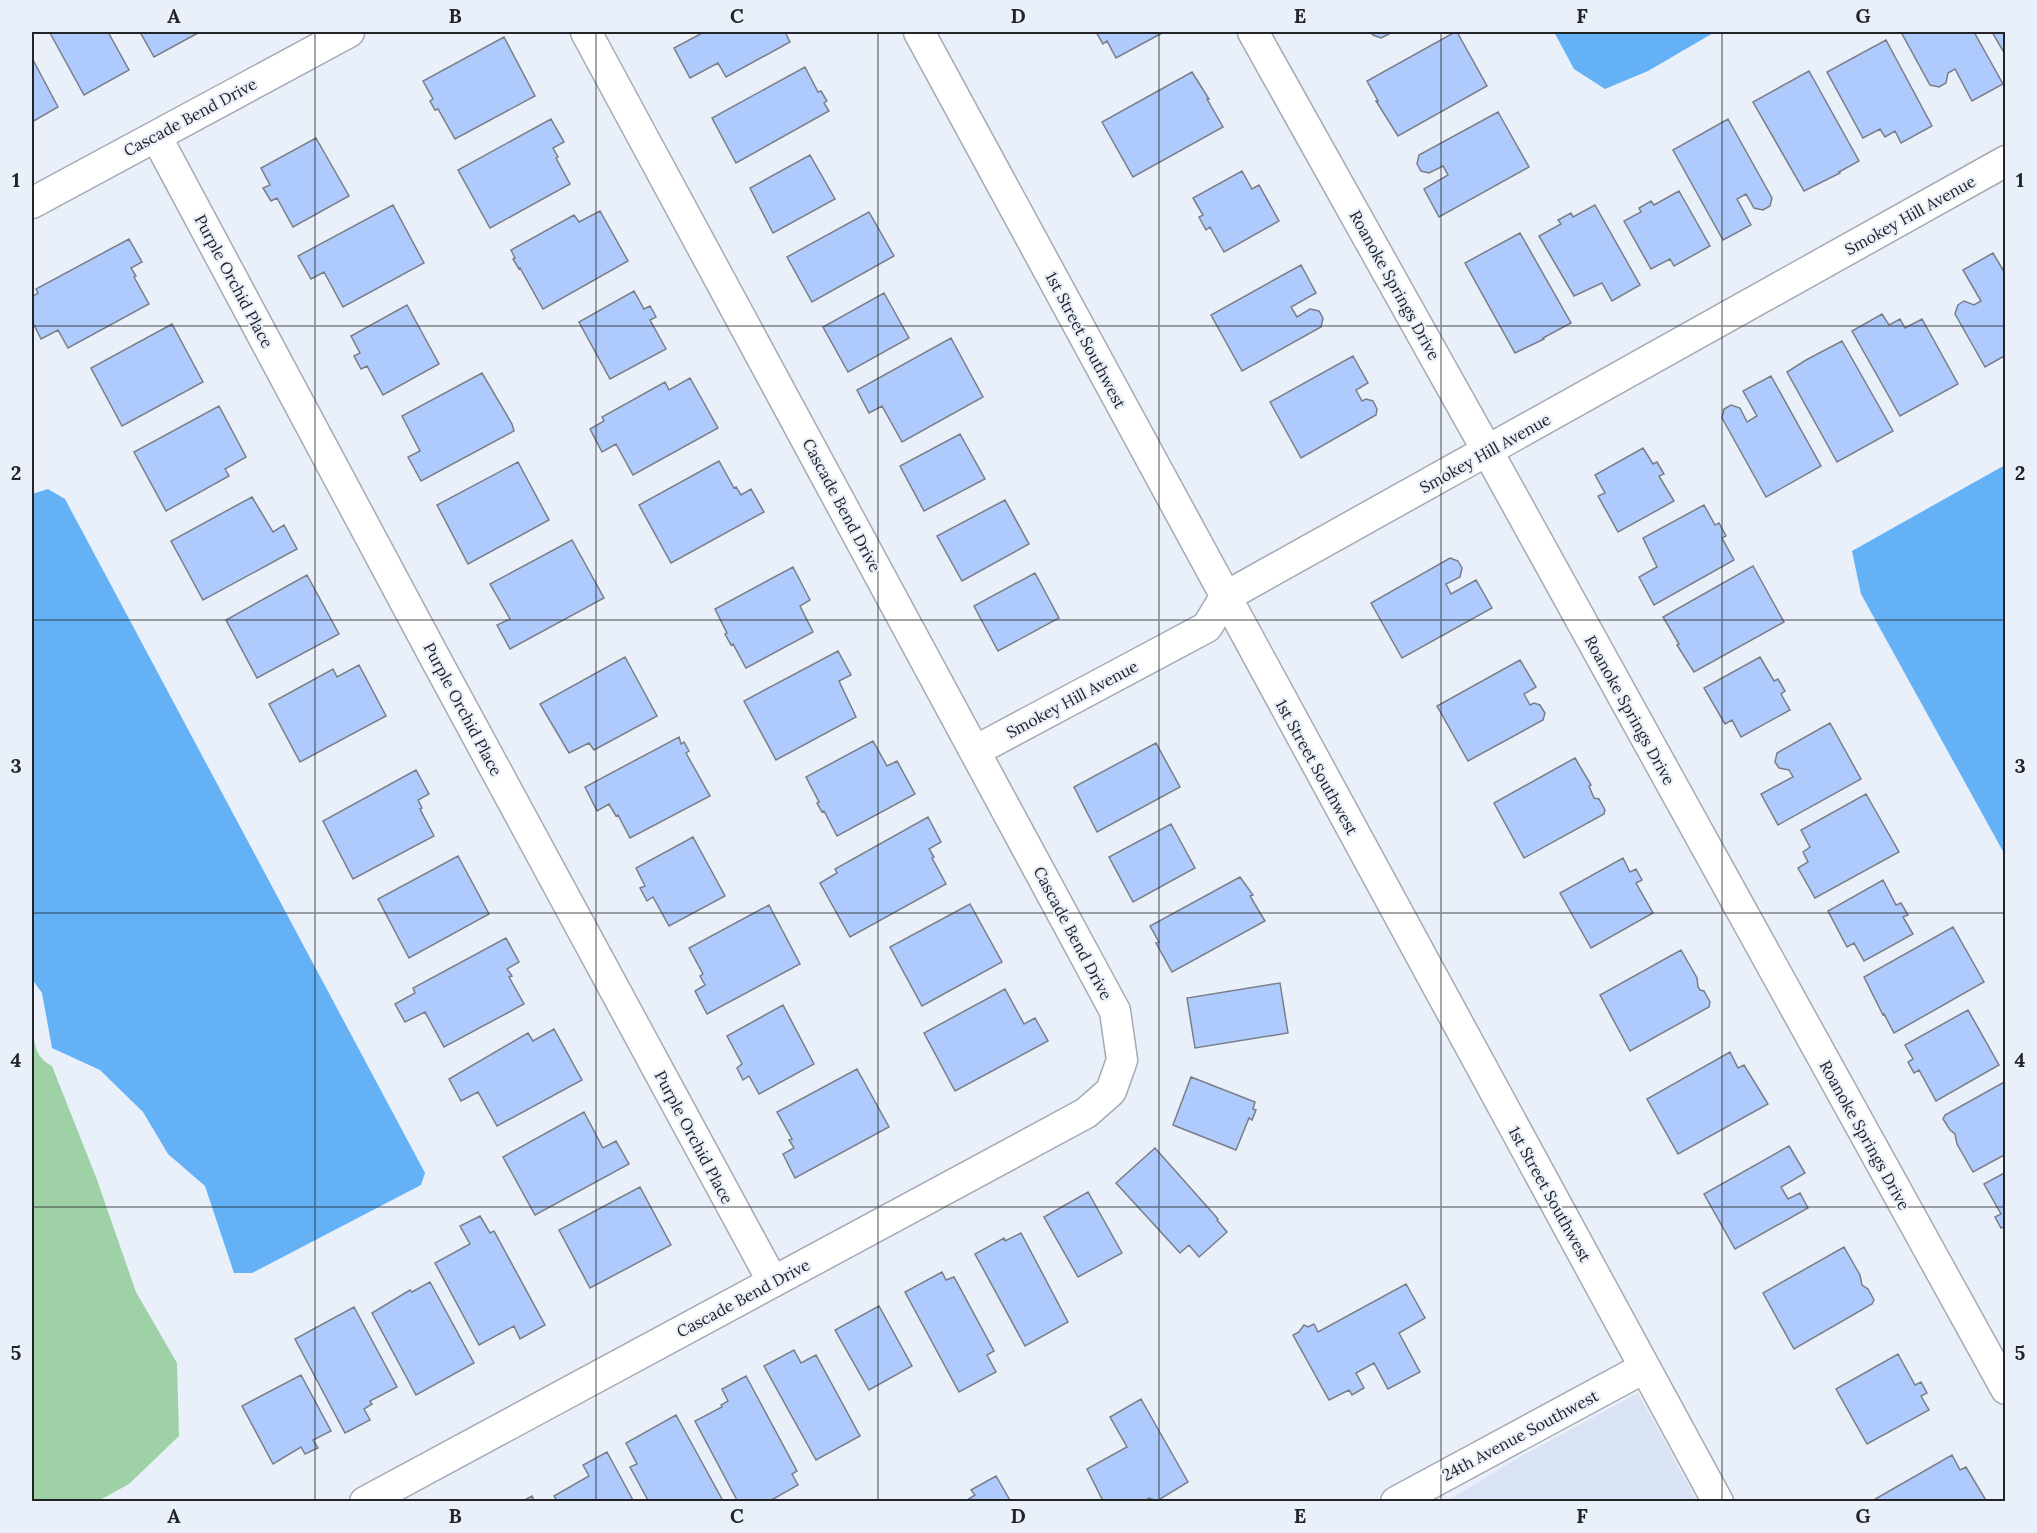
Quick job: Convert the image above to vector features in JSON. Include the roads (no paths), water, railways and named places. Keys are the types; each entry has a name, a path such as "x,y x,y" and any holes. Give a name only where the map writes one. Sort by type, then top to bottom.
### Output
{"street":[{"name":"Cascade Bend Drive","path":"32,203 349,32"},
{"name":"Cascade Bend Drive","path":"364,1502 1086,1113 1111,1091 1122,1060 1115,1011 586,32"},
{"name":"1st Street Southwest","path":"919,32 1718,1502"},
{"name":"Roanoke Springs Drive","path":"1253,32 2006,1389"},
{"name":"Purple Orchid Place","path":"156,136 772,1282"},
{"name":"Smokey Hill Avenue","path":"975,751 1208,627 1225,597 2006,161"},
{"name":"24th Avenue Southwest","path":"1396,1502 1644,1368"}],"water":[{"path":"1554,32 1715,32 1648,71 1605,89 1574,69"},
{"path":"2005,465 2005,855 1861,594 1852,551"},
{"path":"48,489 65,499 425,1173 421,1185 252,1273 234,1273 205,1186 168,1154 143,1112 100,1070 52,1048 42,993 32,979 32,494"}]}
